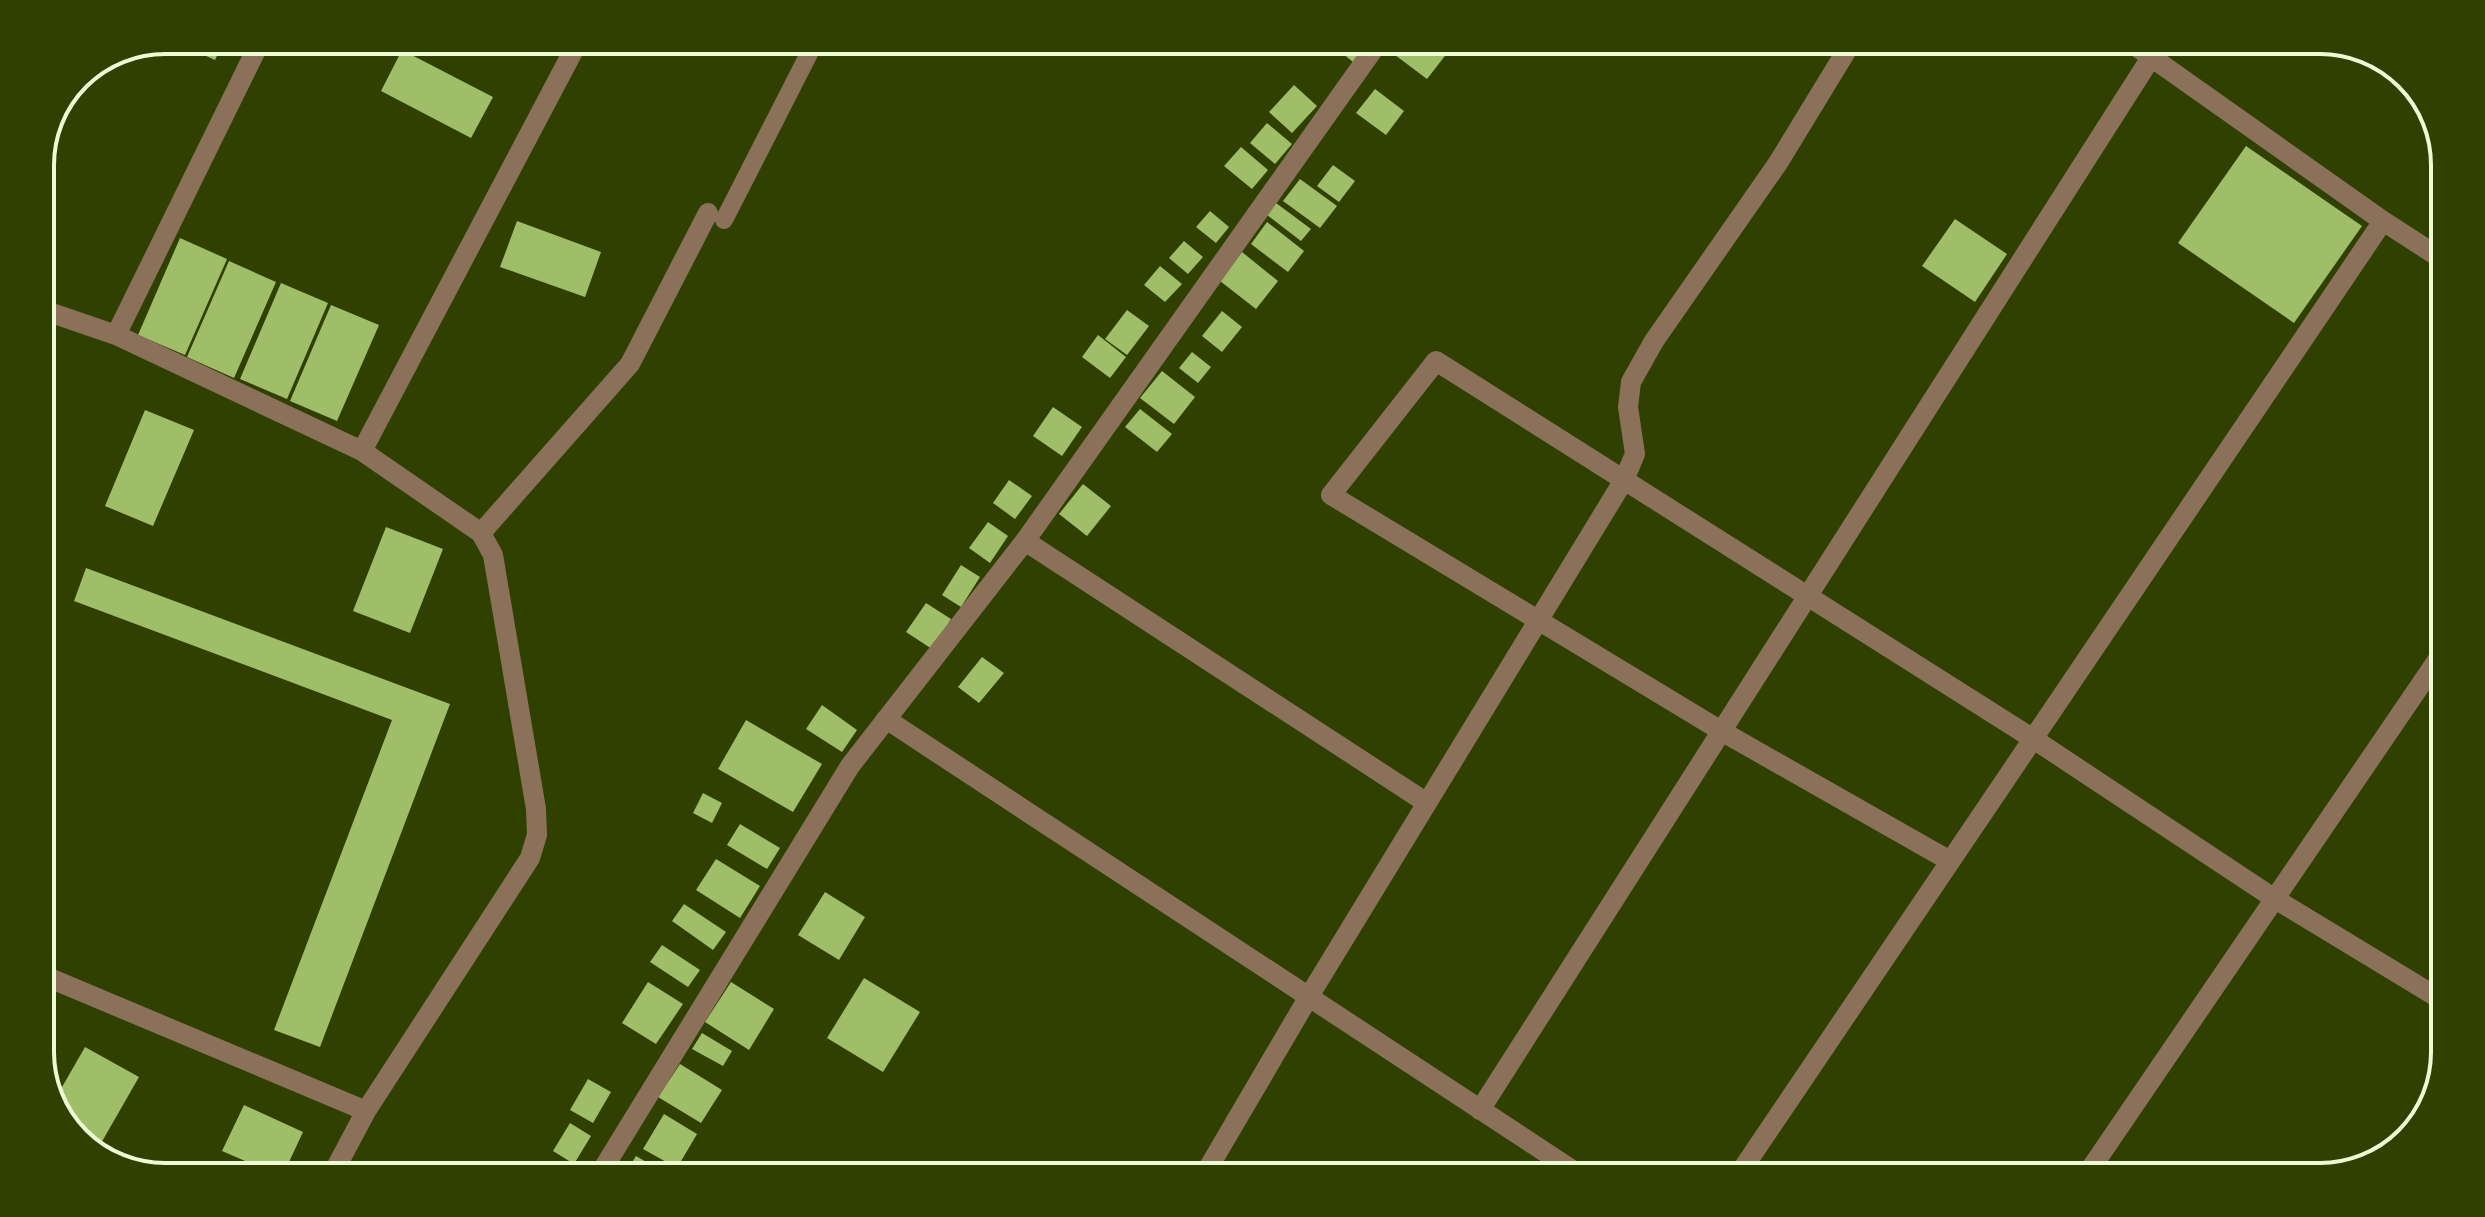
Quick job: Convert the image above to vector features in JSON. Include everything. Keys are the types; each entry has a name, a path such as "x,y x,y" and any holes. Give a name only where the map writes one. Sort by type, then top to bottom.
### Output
{"street":[{"path":"116,335 254,54"},
{"path":"362,451 572,54"},
{"path":"607,1163 850,766 1025,541 1370,54"},
{"path":"1211,1163 1308,998 1624,480 1635,454 1628,407 1631,382 1654,341 1778,163 1844,54"},
{"path":"2149,54 2431,252"},
{"path":"1480,1110 2152,56"},
{"path":"481,533 630,364 716,216"},
{"path":"1746,1163 2383,221"},
{"path":"54,314 116,335 362,451 481,533 493,555 536,809 537,835 530,858 366,1111 338,1163"},
{"path":"1950,861 1723,732 1331,495 1436,361 2032,738 2275,899 2431,994"},
{"path":"1025,541 1427,803"},
{"path":"2095,1163 2431,670"},
{"path":"886,719 1561,1163"},
{"path":"54,980 366,1111"}],"lane":[{"path":"716,216 808,54"}],"building":[{"path":"202,54 218,54 215,60"},
{"path":"400,54 410,54 493,97 471,138 381,91"},
{"path":"1343,54 1360,54 1353,62"},
{"path":"1396,54 1446,54 1427,79"},
{"path":"1294,85 1317,106 1292,133 1269,112"},
{"path":"1375,89 1404,111 1386,135 1356,113"},
{"path":"1267,123 1292,144 1275,164 1250,143"},
{"path":"2246,146 2362,226 2294,323 2178,243"},
{"path":"1241,147 1268,170 1252,189 1224,166"},
{"path":"1333,165 1355,181 1339,202 1317,186"},
{"path":"1300,179 1337,206 1320,228 1283,201"},
{"path":"1276,203 1311,229 1301,241 1267,215"},
{"path":"1210,211 1229,227 1216,243 1196,227"},
{"path":"1955,219 2007,254 1975,302 1922,266"},
{"path":"517,221 601,252 585,297 500,267"},
{"path":"1267,222 1304,251 1288,272 1251,244"},
{"path":"180,238 227,259 185,355 138,335"},
{"path":"1184,241 1203,257 1188,274 1169,258"},
{"path":"1242,252 1278,281 1256,309 1220,281"},
{"path":"229,261 276,282 234,378 187,357"},
{"path":"1160,266 1182,284 1165,302 1144,285"},
{"path":"281,283 328,303 287,399 240,379"},
{"path":"331,305 379,325 337,421 290,401"},
{"path":"1127,310 1149,326 1127,355 1105,339"},
{"path":"1222,311 1242,327 1222,352 1202,336"},
{"path":"1098,335 1126,357 1110,378 1082,357"},
{"path":"1192,352 1211,367 1198,383 1179,368"},
{"path":"1162,371 1195,397 1174,424 1140,398"},
{"path":"1053,407 1082,427 1062,456 1033,436"},
{"path":"1140,409 1172,434 1157,452 1125,427"},
{"path":"145,410 194,430 153,526 105,506"},
{"path":"1009,480 1032,496 1015,519 993,503"},
{"path":"1083,484 1111,506 1087,536 1059,514"},
{"path":"988,522 1008,536 990,563 969,548"},
{"path":"386,527 443,549 410,633 353,611"},
{"path":"961,565 980,577 961,607 942,595"},
{"path":"86,568 450,704 320,1047 274,1030 392,720 74,601"},
{"path":"926,603 951,619 932,649 906,632"},
{"path":"982,657 1004,673 979,703 958,687"},
{"path":"822,705 857,730 842,752 806,729"},
{"path":"746,720 822,764 793,812 718,769"},
{"path":"703,793 722,803 712,823 693,813"},
{"path":"740,824 780,848 767,869 727,845"},
{"path":"716,859 760,886 740,918 696,890"},
{"path":"825,892 865,917 839,960 798,935"},
{"path":"684,904 726,932 713,950 672,921"},
{"path":"662,945 700,970 688,987 650,962"},
{"path":"864,978 920,1012 883,1072 827,1038"},
{"path":"648,982 683,1004 656,1044 622,1023"},
{"path":"731,982 774,1009 749,1050 705,1022"},
{"path":"702,1033 732,1051 723,1066 692,1049"},
{"path":"85,1047 139,1077 101,1143 73,1114 61,1090"},
{"path":"680,1064 722,1090 701,1123 658,1097"},
{"path":"588,1079 611,1092 593,1123 570,1110"},
{"path":"244,1105 303,1132 289,1163 250,1163 222,1151"},
{"path":"664,1114 697,1134 680,1163 668,1163 643,1149"},
{"path":"570,1123 591,1136 575,1163 553,1151"},
{"path":"636,1156 648,1163 632,1163"}]}
